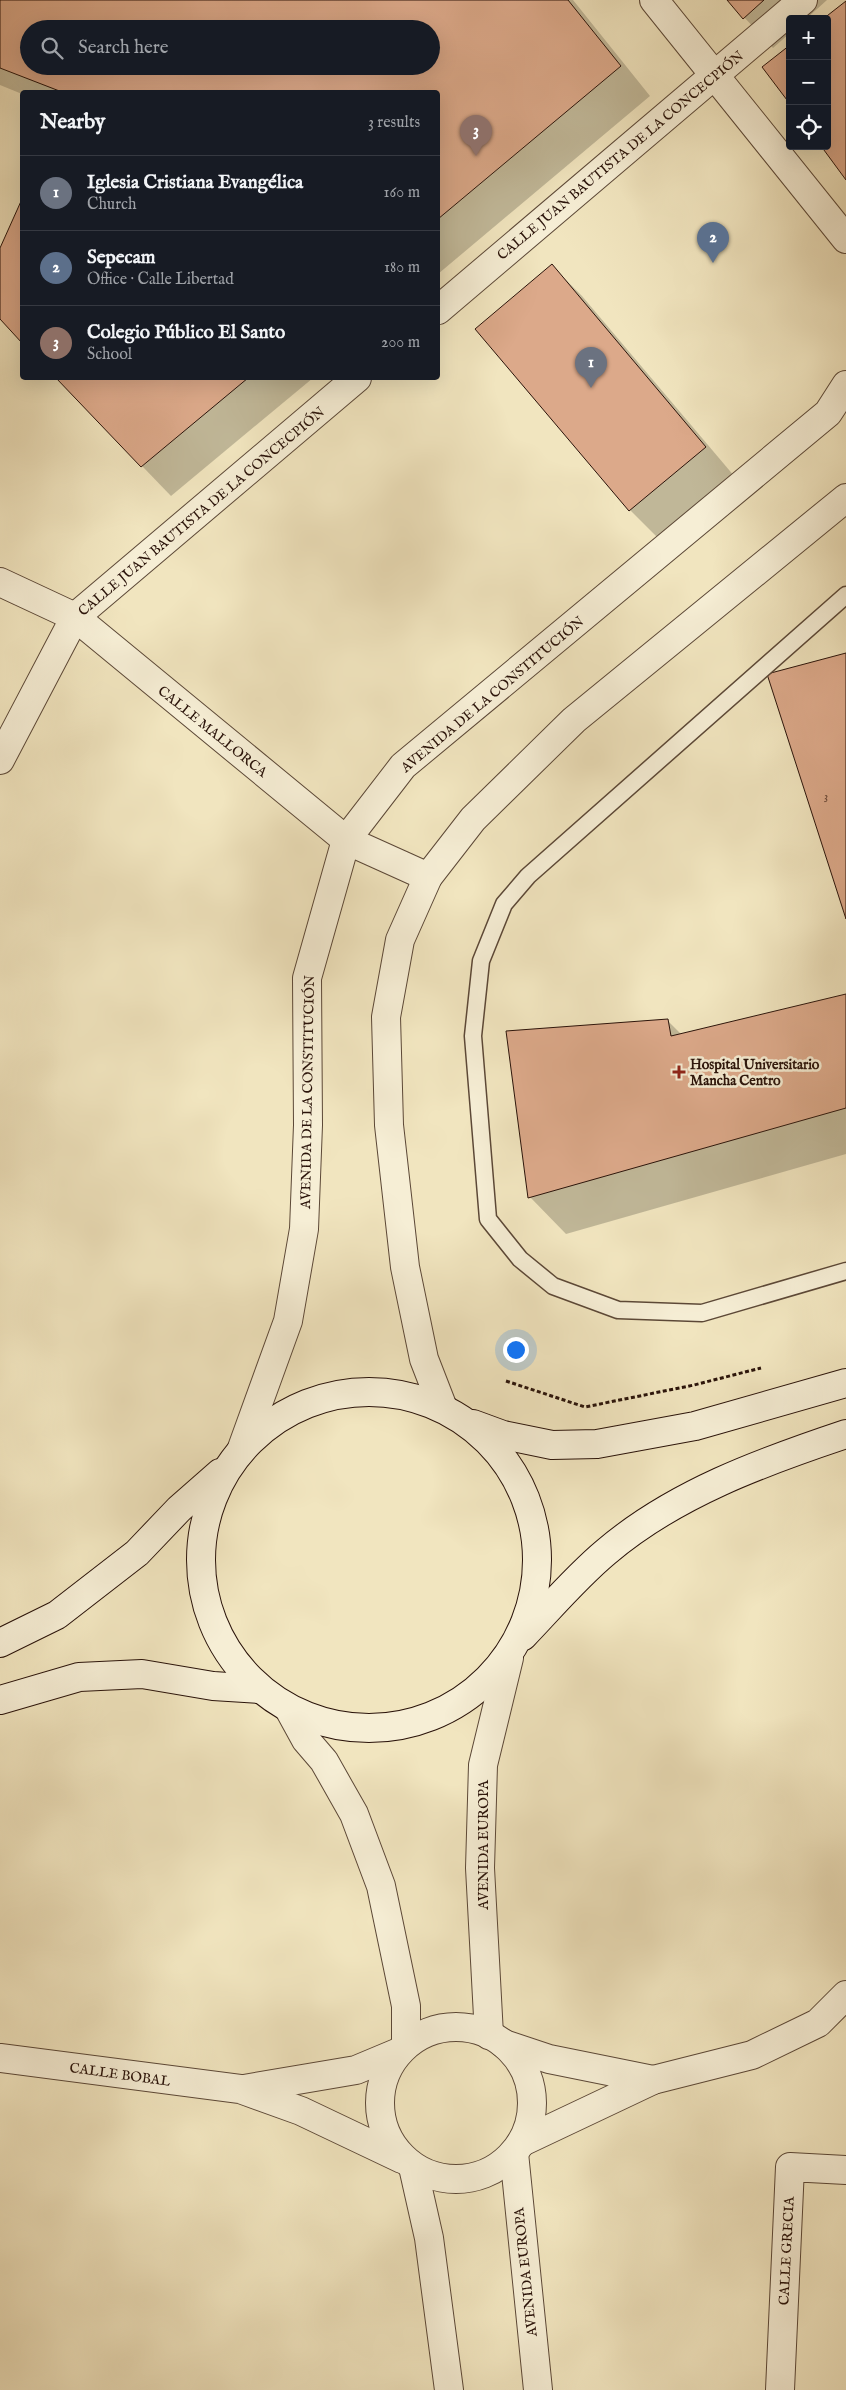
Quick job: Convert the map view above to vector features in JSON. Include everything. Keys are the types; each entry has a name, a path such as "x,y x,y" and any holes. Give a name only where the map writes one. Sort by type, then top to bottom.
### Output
{"street":[{"path":"654,0 846,239"},
{"name":"CALLE JUAN BAUTISTA DE LA CONCECPIÓN","path":"440,308 803,0"},
{"name":"CALLE JUAN BAUTISTA DE LA CONCECPIÓN","path":"0,760 75,617 356,380"},
{"name":"AVENIDA DE LA CONSTITUCIÓN","path":"289,1710 259,1689 227,1651 207,1606 200,1557 208,1508 236,1456 288,1321 304,1228 308,1134 307,978 346,840 404,766 828,413 846,385"},
{"path":"454,1414 424,1359 405,1267 390,1125 386,1017 400,940 428,877 473,819 574,720 846,498"},
{"name":"CALLE MALLORCA","path":"0,582 75,617 346,840 428,877"},
{"path":"0,1643 56,1615 137,1553 236,1456 284,1414 335,1394 390,1392 454,1414 503,1435 552,1445 597,1444 695,1426 846,1383"},
{"name":"AVENIDA EUROPA","path":"454,1414 509,1464 534,1520 538,1581 515,1648 483,1765 480,1868 497,2040"},
{"path":"289,1710 347,1729 408,1726 465,1701 605,1552 684,1500 772,1458 846,1434"},
{"path":"0,1700 79,1677 142,1674 213,1686 259,1689"},
{"path":"289,1710 306,1740 324,1762 354,1814 381,1886 406,2006 403,2048"},
{"path":"653,2080 549,2059 468,2028 446,2028 425,2033 403,2048 386,2071 380,2094 381,2118 389,2141 408,2163 433,2176 455,2180 477,2177 497,2168 518,2147 653,2080 752,2054 818,2023 843,2000"},
{"path":"497,2040 519,2060 528,2080 532,2101 531,2115 518,2147"},
{"name":"CALLE BOBAL","path":"240,2090 356,2070 403,2048"},
{"name":"CALLE BOBAL","path":"0,2058 240,2090 301,2111 408,2163"},
{"name":"AVENIDA EUROPA","path":"518,2147 538,2390"},
{"path":"408,2163 430,2238 449,2390"},
{"name":"CALLE GRECIA","path":"780,2390 790,2167 846,2170"}],"lane":[{"path":"846,595 528,876 504,904 481,961 473,1036 488,1219 520,1259 553,1286 618,1310 702,1313 846,1271"}],"path":[{"path":"506,1382 585,1407 694,1385 770,1366"}],"building":[{"path":"0,0 568,0 621,66 440,217 440,90 57,90 0,68"},
{"path":"727,0 764,0 743,19"},
{"path":"846,1 846,180 824,150 831,150 831,15 828,15"},
{"path":"786,48 786,99 762,67"},
{"path":"20,203 20,341 0,319 0,248"},
{"path":"552,264 706,447 629,511 475,329"},
{"path":"58,380 246,380 141,467"},
{"path":"846,653 846,919 767,674"},
{"name":"Hospital Universitario Mancha Centro","path":"846,994 846,1108 528,1198 506,1031 668,1019 671,1036"}],"place":[{"name":"Colegio Público El Santo","path":"476,156"},
{"name":"Sepecam","path":"713,263"},
{"name":"Iglesia Cristiana Evangélica","path":"591,388"},
{"name":"Hospital Universitario Mancha Centro","path":"679,1072"}]}
